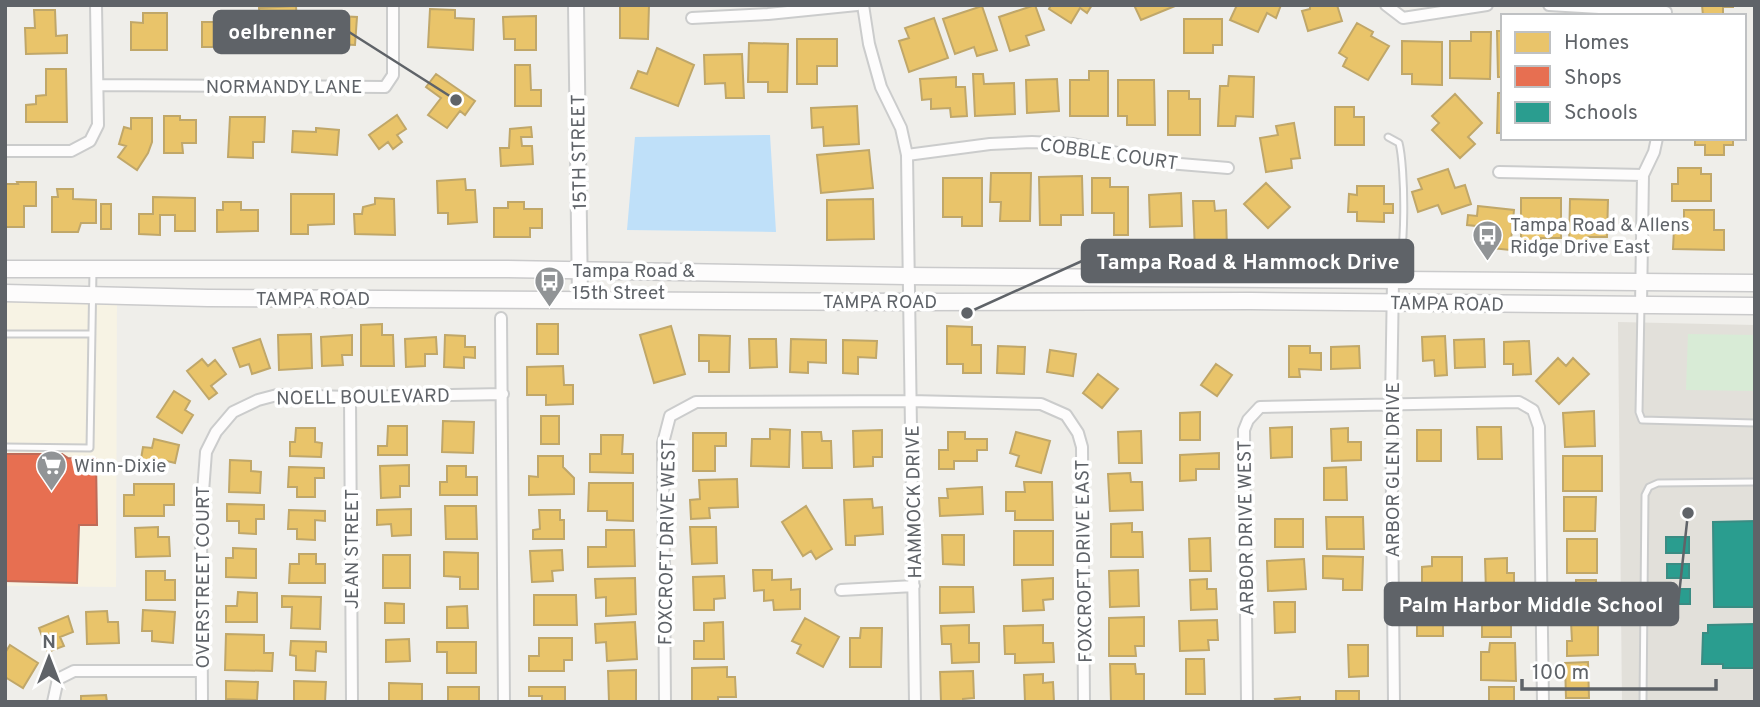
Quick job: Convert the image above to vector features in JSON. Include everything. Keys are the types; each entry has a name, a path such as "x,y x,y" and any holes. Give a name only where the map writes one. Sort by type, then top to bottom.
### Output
{"main road":[{"name":"TAMPA ROAD","path":"5,269 579,270 907,276 1755,283"},
{"name":"TAMPA ROAD","path":"5,293 208,298 1755,306"}],"street":[{"path":"5,151 71,151 90,141 98,125 96,5"},
{"name":"NORMANDY LANE","path":"98,85 384,87 394,75 393,5"},
{"name":"15TH STREET","path":"576,5 580,299"},
{"path":"692,18 857,5"},
{"name":"HAMMOCK DRIVE","path":"863,5 869,44 881,87 901,128 907,155 915,702"},
{"path":"1386,5 1403,18 1487,5"},
{"path":"1549,5 1666,11"},
{"path":"1641,305 1643,175 1657,140"},
{"name":"COBBLE COURT","path":"907,155 990,144 1032,142 1073,144 1168,163 1228,168"},
{"path":"1499,172 1643,175"},
{"name":"ARBOR GLEN DRIVE","path":"1394,280 1391,403 1394,702"},
{"path":"501,318 504,702"},
{"name":"NOELL BOULEVARD","path":"205,452 216,432 233,412 258,400 277,395 350,397 503,394"},
{"name":"JEAN STREET","path":"350,397 352,702"},
{"name":"FOXCROFT DRIVE WEST","path":"665,702 663,443 670,416 696,402 910,401"},
{"name":"FOXCROFT DRIVE EAST","path":"910,401 1041,404 1066,415 1078,433 1082,447 1084,702"},
{"name":"ARBOR DRIVE WEST","path":"1247,702 1244,430 1248,420 1260,407 1519,402 1532,411 1539,427 1544,702"},
{"name":"OVERSTREET COURT","path":"202,702 201,519 205,452"},
{"path":"841,590 914,586"},
{"path":"53,702 58,679 74,671 201,671"}],"lane":[{"path":"1388,137 1399,144 1404,183 1401,264 1394,280"},
{"path":"5,447 90,448 93,270"},
{"path":"1641,305 1639,412 1642,420 1755,423"},
{"path":"5,334 92,334"},
{"path":"1643,702 1645,495 1648,487 1658,483 1755,482"}],"shaded area":[{"path":"5,301 117,303 116,587 5,586"},
{"path":"1618,322 1755,325 1755,702 1622,702"}],"green space":[{"path":"1688,334 1755,335 1755,391 1686,390"}],"water":[{"path":"770,135 776,232 627,230 635,137"}],"building: Homes":[{"path":"620,5 649,5 648,39 620,38"},
{"path":"1035,5 1044,30 1026,36 1029,45 1010,51 999,17"},
{"path":"1051,5 1092,5 1087,13 1080,8 1071,23 1049,9"},
{"path":"1134,5 1175,5 1175,6 1141,20"},
{"path":"1237,5 1281,5 1276,18 1267,13 1258,32 1230,20"},
{"path":"1310,5 1337,5 1342,21 1308,31 1302,11 1310,9"},
{"path":"1702,5 1733,5 1723,7 1723,14 1703,14"},
{"path":"296,6 297,24 288,25 288,42 269,43 270,52 261,52 259,8"},
{"path":"982,6 997,50 977,56 974,47 955,54 943,19"},
{"path":"430,9 455,10 455,18 474,19 473,50 428,47"},
{"path":"34,10 55,10 56,36 67,35 67,53 26,54 25,28 35,28"},
{"path":"143,13 167,13 167,50 131,50 131,22 143,23"},
{"path":"318,15 357,17 355,45 336,44 335,53 316,52"},
{"path":"536,16 536,50 515,50 515,39 504,39 503,17"},
{"path":"934,18 948,58 909,72 899,41 909,38 905,28"},
{"path":"1184,19 1222,19 1222,45 1213,45 1213,53 1184,53"},
{"path":"202,22 235,22 235,39 224,39 224,47 202,47"},
{"path":"1357,23 1373,32 1371,36 1389,46 1368,80 1343,66 1347,58 1339,53"},
{"path":"1497,31 1501,31 1501,77 1498,77"},
{"path":"1471,32 1491,32 1490,79 1450,78 1450,41 1471,41"},
{"path":"797,39 837,39 837,66 817,66 817,84 797,84"},
{"path":"1402,41 1442,42 1442,85 1412,84 1412,74 1402,74"},
{"path":"749,43 788,44 787,92 768,92 768,82 748,82"},
{"path":"657,48 694,65 678,106 631,88 638,71 647,74"},
{"path":"742,54 744,98 726,98 725,83 705,84 704,55"},
{"path":"515,65 530,65 531,90 541,90 541,106 515,106"},
{"path":"46,69 66,69 67,122 26,122 26,105 36,104 36,96 46,95"},
{"path":"1089,71 1108,71 1108,116 1070,116 1070,80 1089,80"},
{"path":"436,74 475,101 465,115 460,111 447,128 428,115 441,98 426,87"},
{"path":"973,74 983,74 984,84 1014,83 1015,114 975,116"},
{"path":"1229,76 1254,77 1253,117 1236,116 1235,126 1218,126 1220,86 1228,86"},
{"path":"956,77 956,87 965,87 967,116 951,117 950,108 931,109 931,99 922,100 920,79"},
{"path":"1057,79 1059,111 1027,113 1026,80"},
{"path":"1118,80 1154,80 1155,125 1127,125 1127,116 1118,116"},
{"path":"1168,91 1189,91 1189,99 1200,99 1200,135 1168,135"},
{"path":"1498,93 1501,93 1501,133 1497,133"},
{"path":"1455,94 1482,123 1468,137 1475,144 1460,158 1432,130 1439,123 1432,116"},
{"path":"857,106 859,144 824,146 823,127 812,128 811,108"},
{"path":"1335,107 1354,107 1354,117 1364,117 1364,145 1335,145"},
{"path":"397,115 406,129 397,135 402,142 393,149 388,142 379,149 369,135"},
{"path":"164,116 196,120 196,143 182,143 183,153 164,153"},
{"path":"230,117 265,117 264,142 253,142 253,158 228,157"},
{"path":"131,118 152,118 152,142 137,170 118,157 126,146 119,144 124,127 131,129"},
{"path":"1294,123 1300,158 1291,159 1292,168 1266,172 1260,138 1278,135 1276,126"},
{"path":"531,127 532,137 521,137 522,146 532,146 533,164 501,166 500,148 509,148 510,129"},
{"path":"316,128 339,130 337,155 292,152 293,131 316,132"},
{"path":"1695,140 1733,140 1733,145 1724,145 1724,155 1705,155 1705,145 1695,145"},
{"path":"869,150 873,188 821,193 817,155"},
{"path":"1678,168 1701,168 1701,174 1711,174 1711,201 1672,201 1672,184 1678,184"},
{"path":"1448,169 1455,188 1465,185 1471,204 1442,214 1438,205 1418,212 1412,192 1422,189 1418,179"},
{"path":"991,173 1031,173 1030,221 1000,221 1001,202 990,202"},
{"path":"1082,176 1083,215 1061,215 1061,225 1040,225 1039,177"},
{"path":"943,178 982,178 982,226 962,226 962,217 943,217"},
{"path":"1092,178 1110,178 1110,187 1128,187 1128,235 1114,235 1114,213 1092,213"},
{"path":"465,179 466,190 475,190 477,222 448,224 448,213 438,213 437,181"},
{"path":"17,182 36,182 36,206 24,206 24,227 5,227 5,184 18,184"},
{"path":"1266,183 1290,207 1268,228 1244,204"},
{"path":"1357,186 1384,186 1384,204 1393,204 1393,213 1384,213 1384,222 1357,221 1357,212 1348,212 1349,194 1357,195"},
{"path":"57,189 73,189 73,199 96,200 96,223 81,223 78,232 52,232 52,197 58,197"},
{"path":"1181,193 1182,226 1150,227 1149,195"},
{"path":"291,194 334,194 334,224 308,225 308,234 291,234"},
{"path":"153,197 195,198 195,231 175,231 175,215 160,215 160,235 139,234 139,214 153,214"},
{"path":"375,198 394,199 395,235 355,234 354,214 362,214 363,207 375,204"},
{"path":"1521,198 1561,198 1561,238 1541,238 1541,248 1521,248"},
{"path":"873,199 874,239 827,240 827,200"},
{"path":"1570,199 1608,200 1607,237 1588,237 1588,246 1569,246"},
{"path":"1193,201 1214,201 1215,211 1226,210 1227,251 1195,252"},
{"path":"223,202 241,202 241,210 258,210 258,231 217,232 217,210 223,210"},
{"path":"508,202 524,202 524,209 542,209 542,228 530,228 530,237 494,237 494,208 508,208"},
{"path":"101,204 111,204 111,229 101,229"},
{"path":"1478,206 1514,210 1510,250 1492,248 1493,238 1475,236 1476,226 1467,225 1468,215 1477,216"},
{"path":"1684,210 1714,210 1714,230 1724,230 1724,250 1673,249 1674,229 1684,230"},
{"path":"382,324 382,335 393,335 394,366 361,366 361,325"},
{"path":"537,324 558,324 558,354 537,354"},
{"path":"671,326 685,374 654,383 640,335"},
{"path":"947,326 972,327 972,345 981,345 981,373 963,373 963,364 947,364"},
{"path":"311,334 312,368 279,370 278,335"},
{"path":"352,335 352,355 342,355 343,365 322,366 321,337"},
{"path":"445,335 465,336 465,347 475,347 475,358 464,357 464,368 444,367"},
{"path":"699,335 730,336 729,372 709,372 709,361 699,361"},
{"path":"1445,336 1447,375 1435,376 1434,360 1423,361 1422,337"},
{"path":"436,337 437,354 425,354 425,366 406,367 405,339"},
{"path":"260,339 270,368 252,374 249,364 240,367 233,348"},
{"path":"749,339 776,339 777,367 750,368"},
{"path":"791,339 826,340 826,363 808,362 808,373 790,372"},
{"path":"1484,339 1485,367 1455,368 1454,340"},
{"path":"843,340 877,341 876,358 858,357 858,374 843,373"},
{"path":"1529,341 1531,374 1513,375 1513,364 1504,364 1504,342"},
{"path":"998,346 1025,347 1024,374 997,373"},
{"path":"1289,346 1310,346 1310,353 1321,353 1321,370 1299,369 1300,377 1289,377"},
{"path":"1359,346 1360,368 1331,369 1331,347"},
{"path":"1050,350 1076,354 1073,376 1047,372"},
{"path":"1558,358 1566,366 1573,358 1589,374 1559,404 1536,381"},
{"path":"202,359 208,366 215,360 226,374 211,386 217,393 209,399 187,371"},
{"path":"1216,364 1232,375 1217,396 1201,385"},
{"path":"563,366 564,385 573,385 573,404 546,405 546,395 527,395 527,367"},
{"path":"1098,374 1118,389 1102,408 1083,393"},
{"path":"174,391 190,401 185,410 193,415 182,433 157,417"},
{"path":"1594,411 1595,446 1565,447 1563,413"},
{"path":"1200,412 1200,440 1180,440 1180,413"},
{"path":"541,416 559,416 559,444 541,444"},
{"path":"443,421 474,422 473,453 442,452"},
{"path":"388,426 407,426 407,455 378,455 378,446 387,446"},
{"path":"1292,427 1292,457 1271,458 1270,428"},
{"path":"1477,427 1501,427 1502,459 1478,459"},
{"path":"296,428 315,428 315,442 322,443 321,457 290,456 290,442 295,442"},
{"path":"1348,428 1348,442 1361,442 1361,460 1332,461 1331,429"},
{"path":"770,429 790,430 789,467 751,466 752,439 770,439"},
{"path":"882,430 882,457 873,457 873,466 854,467 853,431"},
{"path":"1417,430 1441,430 1441,461 1417,461"},
{"path":"1141,431 1142,463 1119,463 1118,432"},
{"path":"802,432 821,432 822,441 831,441 832,468 803,468"},
{"path":"948,432 965,432 965,439 987,439 987,450 977,450 977,461 954,461 954,469 939,469 939,450 948,450"},
{"path":"1016,432 1050,441 1041,473 1016,466 1019,456 1010,453"},
{"path":"693,433 726,433 726,446 715,446 715,471 693,471"},
{"path":"601,435 623,435 622,454 633,454 633,473 590,472 590,454 601,454"},
{"path":"154,439 179,445 175,463 167,461 165,470 140,465 143,447 152,448"},
{"path":"1219,453 1219,469 1196,469 1196,480 1180,481 1180,455"},
{"path":"538,456 563,456 563,467 574,478 574,494 529,495 529,476 538,477"},
{"path":"1563,456 1602,456 1602,491 1563,491"},
{"path":"230,460 251,461 251,471 261,472 260,493 229,492"},
{"path":"409,465 409,486 400,486 400,497 381,498 380,466"},
{"path":"447,466 466,466 466,477 477,477 477,495 440,495 440,482 447,482"},
{"path":"289,467 324,468 324,478 315,478 315,497 297,497 297,487 288,487"},
{"path":"1346,467 1347,500 1324,500 1324,468"},
{"path":"1130,473 1131,482 1142,482 1143,510 1110,511 1108,474"},
{"path":"737,479 738,507 709,508 710,518 691,519 690,500 700,499 699,480"},
{"path":"1024,482 1052,482 1053,520 1015,520 1015,511 1006,511 1006,492 1025,492"},
{"path":"589,483 633,483 633,521 607,520 607,511 588,511"},
{"path":"134,484 174,484 174,505 164,505 164,516 124,516 124,495 134,495"},
{"path":"982,487 983,514 940,516 939,498 948,498 947,489"},
{"path":"1564,497 1596,497 1595,531 1564,531"},
{"path":"872,499 873,508 882,507 883,534 855,536 855,545 846,545 844,500"},
{"path":"227,504 264,505 264,519 256,519 256,534 239,533 239,521 227,521"},
{"path":"445,506 476,506 477,539 446,539"},
{"path":"806,506 832,549 816,559 811,551 803,556 782,522"},
{"path":"411,509 411,535 392,536 391,524 377,525 377,510"},
{"path":"289,510 325,511 325,521 315,520 315,540 297,539 297,529 288,529"},
{"path":"539,510 560,510 560,520 564,520 564,539 533,539 533,530 540,529"},
{"path":"1326,517 1363,517 1364,549 1327,549"},
{"path":"1275,519 1303,519 1303,547 1275,547"},
{"path":"1132,523 1132,532 1142,532 1143,557 1111,557 1111,524"},
{"path":"158,527 158,537 169,537 170,556 136,557 135,528"},
{"path":"690,527 716,527 717,563 692,564"},
{"path":"606,530 634,530 635,566 588,567 588,547 606,547"},
{"path":"1014,531 1053,531 1053,565 1014,565"},
{"path":"942,535 964,535 964,565 943,564"},
{"path":"1210,538 1211,571 1190,571 1189,539"},
{"path":"1567,539 1597,539 1597,573 1567,573"},
{"path":"233,548 256,549 256,578 226,577 226,558 233,558"},
{"path":"562,550 563,570 552,571 553,581 532,582 530,551"},
{"path":"444,552 478,553 478,589 460,589 460,577 444,576"},
{"path":"299,554 316,554 316,564 325,564 325,583 289,583 290,564 299,564"},
{"path":"383,555 410,555 410,588 383,588"},
{"path":"1323,556 1363,557 1362,590 1343,590 1343,579 1323,578"},
{"path":"1432,557 1462,557 1462,584 1452,584 1452,593 1422,593 1422,567 1432,566"},
{"path":"1507,558 1507,573 1514,573 1514,591 1486,591 1485,559"},
{"path":"1304,559 1306,589 1268,591 1267,561"},
{"path":"753,570 772,570 772,580 791,579 791,590 800,589 800,609 774,610 773,600 764,601 764,590 754,591"},
{"path":"1138,570 1139,606 1110,607 1109,571"},
{"path":"146,571 165,571 165,580 175,580 175,600 146,600"},
{"path":"724,576 725,598 714,599 714,610 694,610 693,577"},
{"path":"635,578 636,614 606,616 606,597 596,598 595,579"},
{"path":"1053,578 1053,599 1043,600 1044,610 1023,611 1022,580"},
{"path":"1207,579 1207,589 1216,589 1217,609 1191,610 1190,580"},
{"path":"1576,580 1596,580 1597,615 1566,615 1566,589 1576,589"},
{"path":"940,587 973,587 974,612 940,613"},
{"path":"238,592 257,593 257,622 226,622 226,606 237,606"},
{"path":"534,595 576,595 577,625 534,625"},
{"path":"282,596 321,597 320,629 291,628 292,607 282,607"},
{"path":"1482,599 1501,599 1501,618 1511,618 1511,637 1482,637"},
{"path":"1274,602 1295,602 1295,632 1275,633"},
{"path":"385,603 404,604 404,623 385,623"},
{"path":"1417,604 1443,604 1443,636 1417,636"},
{"path":"467,606 468,628 447,628 447,607"},
{"path":"143,610 175,612 173,643 152,641 152,631 142,631"},
{"path":"107,611 108,622 118,622 119,643 87,644 86,612"},
{"path":"68,616 73,632 60,637 64,646 48,652 39,628"},
{"path":"1144,617 1144,646 1135,646 1136,656 1109,656 1109,618"},
{"path":"805,618 839,637 823,667 797,653 801,645 792,641"},
{"path":"1217,620 1218,640 1208,640 1209,650 1180,651 1179,621"},
{"path":"635,622 637,659 607,661 606,642 596,643 595,624"},
{"path":"723,622 724,659 694,659 694,641 704,641 704,623"},
{"path":"1571,622 1598,622 1598,655 1567,656 1567,641 1572,641"},
{"path":"969,625 969,643 979,643 979,662 952,663 951,644 942,644 941,626"},
{"path":"1043,625 1043,643 1053,643 1054,662 1015,663 1015,654 1005,654 1004,626"},
{"path":"861,628 882,628 881,667 850,667 850,638 860,638"},
{"path":"226,634 264,635 264,653 273,653 272,671 225,670"},
{"path":"539,638 572,638 572,660 564,660 564,671 529,671 529,656 539,656"},
{"path":"409,639 410,661 386,662 386,640"},
{"path":"291,641 326,642 326,652 316,651 315,671 296,670 296,656 290,655"},
{"path":"437,642 476,642 476,673 447,673 447,652 437,652"},
{"path":"1490,643 1515,643 1516,681 1481,680 1481,652 1489,652"},
{"path":"10,645 38,663 23,688 5,677 5,653"},
{"path":"1348,645 1368,645 1368,676 1349,677"},
{"path":"1186,659 1204,659 1205,694 1186,694"},
{"path":"1588,662 1589,698 1566,698 1565,663"},
{"path":"1110,664 1135,664 1136,674 1144,674 1144,702 1111,702"},
{"path":"727,667 727,677 735,677 736,697 718,697 718,702 692,702 692,668"},
{"path":"636,670 636,702 609,702 608,671"},
{"path":"973,671 974,698 963,699 963,702 941,702 940,672"},
{"path":"1043,674 1043,683 1053,682 1054,702 1025,702 1024,675"},
{"path":"226,681 258,682 257,700 226,699"},
{"path":"294,681 326,682 325,702 294,702"},
{"path":"389,683 422,684 422,702 389,702"},
{"path":"448,687 479,687 479,702 448,702"},
{"path":"529,687 565,687 565,702 542,702 542,696 529,696"},
{"path":"1489,687 1514,687 1514,702 1489,702"},
{"path":"1336,691 1359,691 1359,702 1336,702"},
{"path":"106,695 107,702 81,702 81,696"},
{"path":"1300,697 1300,702 1276,702 1275,699"}],"building: Shops":[{"name":"Winn-Dixie","path":"5,454 62,454 68,458 96,459 97,525 79,525 77,583 5,581"}],"building: Schools":[{"path":"1755,521 1755,607 1714,607 1713,522"},
{"path":"1666,537 1689,537 1689,553 1666,553"},
{"path":"1667,564 1689,564 1689,578 1667,578"},
{"path":"1666,589 1690,589 1690,604 1666,604"},
{"path":"1755,624 1755,668 1723,668 1723,664 1702,664 1703,633 1708,633 1708,625"}],"place":[{"name":"oelbrenner","path":"456,100"},
{"name":"Tampa Road & Allens Ridge Drive East","path":"1487,262"},
{"name":"Tampa Road & 15th Street","path":"549,308"},
{"name":"Tampa Road & Hammock Drive","path":"967,313"},
{"name":"Winn-Dixie","path":"51,492"},
{"name":"Palm Harbor Middle School","path":"1688,513"}]}
